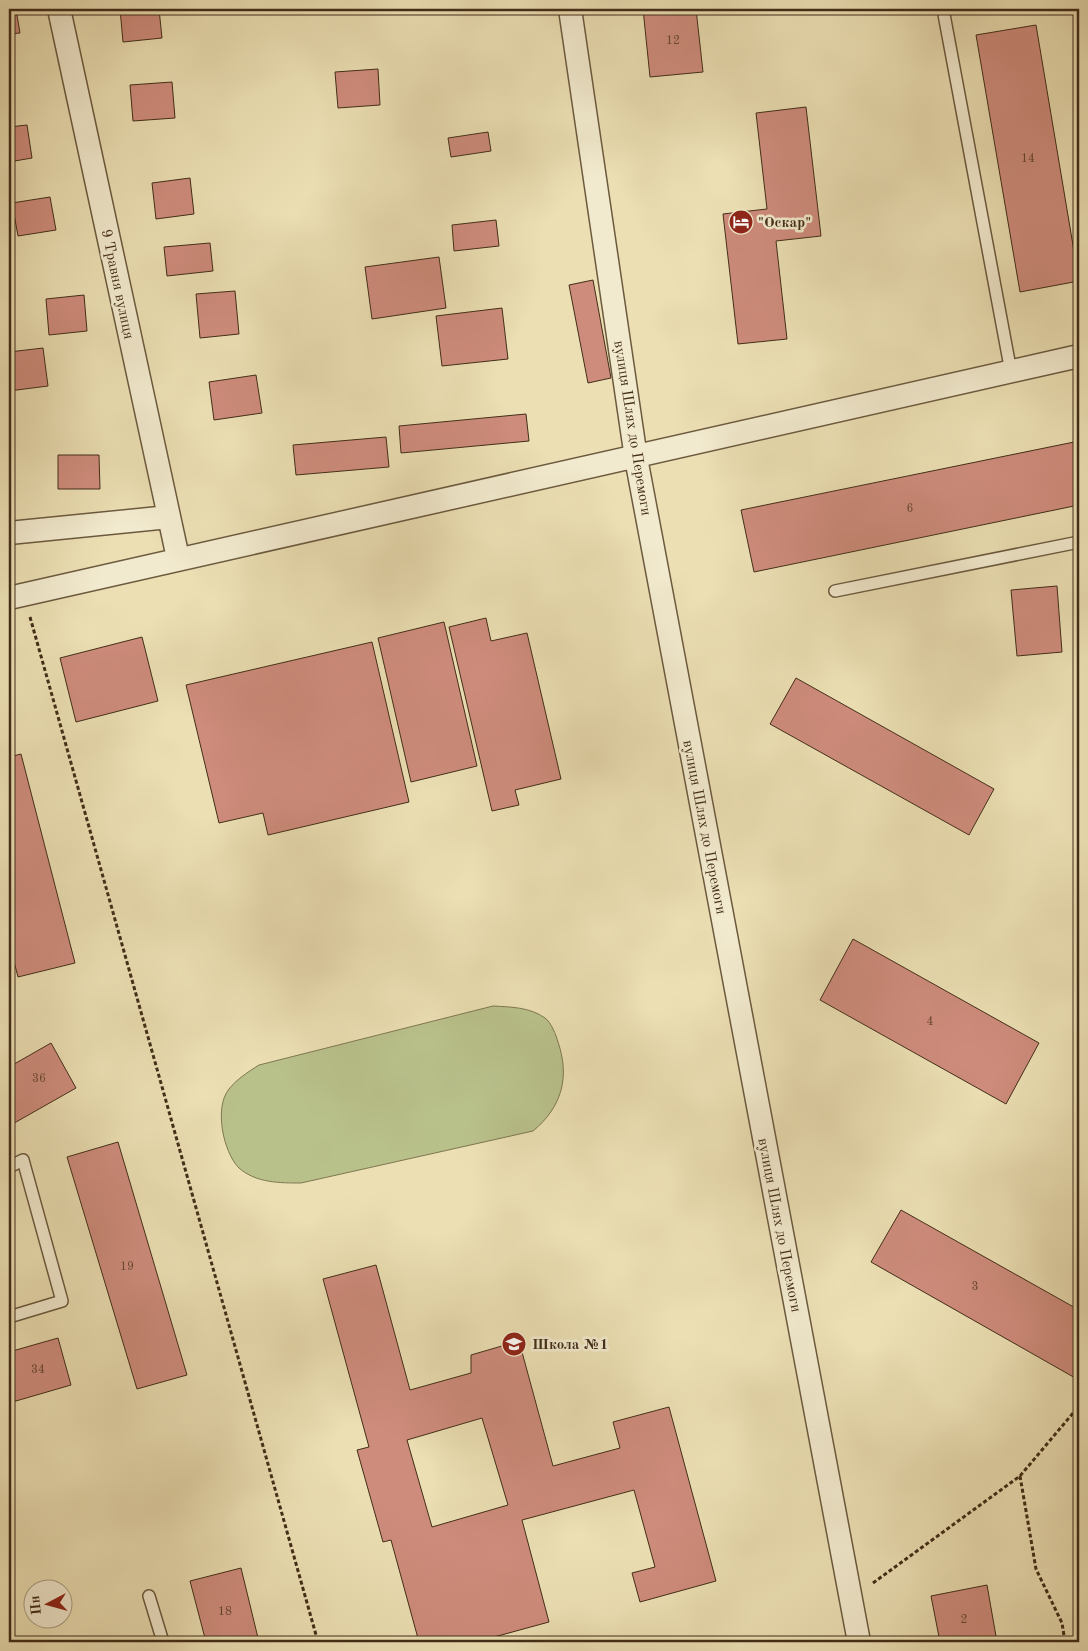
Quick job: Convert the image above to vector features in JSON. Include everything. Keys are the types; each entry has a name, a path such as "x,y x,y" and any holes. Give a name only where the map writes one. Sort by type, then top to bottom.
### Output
{"street":[{"name":"9 Травня вулиця","path":"59,9 178,558"},
{"name":"вулиця Шлях до Перемоги","path":"570,9 636,458 858,1642"},
{"path":"16,597 178,558 636,458 1079,356"},
{"path":"9,533 169,516"}],"lane":[{"path":"943,9 1011,372"},
{"path":"834,591 1079,542"},
{"path":"9,1167 23,1160 62,1301 9,1317"},
{"path":"149,1596 163,1642"}],"path":[{"path":"16,597 318,1642"},
{"path":"850,1600 1020,1476 1079,1406"},
{"path":"1020,1476 1036,1569 1062,1623 1065,1642"}],"green space":[{"path":"493,1006 520,1008 539,1014 549,1022 557,1039 562,1055 563,1067 561,1091 551,1112 533,1131 301,1183 277,1182 253,1177 239,1168 233,1161 222,1129 221,1118 224,1097 236,1082 259,1065"}],"building":[{"path":"9,9 16,9 20,33 9,34"},
{"path":"120,9 159,9 162,38 123,42"},
{"path":"643,9 696,9 703,72 650,77"},
{"path":"1036,25 1079,281 1020,292 976,35"},
{"path":"378,69 380,105 338,108 335,72"},
{"path":"172,82 175,118 133,121 130,85"},
{"path":"806,107 821,236 776,241 787,339 738,344 723,214 767,209 756,113"},
{"path":"27,125 32,158 9,162 9,127"},
{"path":"488,132 491,151 451,157 448,138"},
{"path":"190,178 194,214 156,219 152,183"},
{"path":"50,197 56,230 18,236 12,203"},
{"path":"496,220 499,246 454,251 452,225"},
{"path":"210,243 213,271 167,276 164,247"},
{"path":"439,257 446,308 372,319 365,267"},
{"path":"593,280 611,378 588,383 569,285"},
{"path":"235,291 239,334 200,338 196,294"},
{"path":"84,295 87,331 49,335 46,299"},
{"path":"502,308 508,359 442,366 436,316"},
{"path":"43,348 48,386 9,391 9,352"},
{"path":"256,375 262,413 214,420 209,382"},
{"path":"526,414 529,441 401,453 399,426"},
{"path":"386,437 389,467 296,475 293,445"},
{"path":"1079,441 1079,505 754,572 741,510"},
{"path":"58,455 99,455 100,489 58,489"},
{"path":"1057,586 1062,652 1017,656 1011,590"},
{"path":"486,618 491,641 527,633 561,779 515,790 519,805 492,811 449,627"},
{"path":"444,622 477,766 411,782 378,638"},
{"path":"142,637 158,701 76,722 60,658"},
{"path":"372,642 409,802 268,835 263,813 219,823 186,685"},
{"path":"796,678 994,789 969,835 770,724"},
{"path":"21,754 75,963 18,977 9,942 9,757"},
{"path":"853,939 1039,1043 1006,1104 820,1000"},
{"path":"51,1043 76,1088 9,1126 9,1067"},
{"path":"118,1142 187,1375 137,1389 67,1157"},
{"path":"901,1210 1079,1310 1079,1374 1077,1379 871,1262"},
{"path":"376,1265 410,1390 471,1373 471,1355 519,1341 553,1466 620,1448 613,1422 669,1407 716,1581 640,1602 632,1573 655,1567 634,1490 522,1520 549,1622 483,1640 483,1642 419,1642 391,1540 383,1542 357,1450 369,1447 323,1279","holes":["482,1418 508,1505 432,1527 407,1440"]},
{"path":"58,1338 71,1385 9,1403 9,1352"},
{"path":"241,1568 259,1642 206,1642 190,1581"},
{"path":"987,1585 997,1642 940,1642 931,1596"}],"place":[{"name":"\"Оскар\"","path":"741,222"},
{"name":"Школа №1","path":"514,1344"}]}
